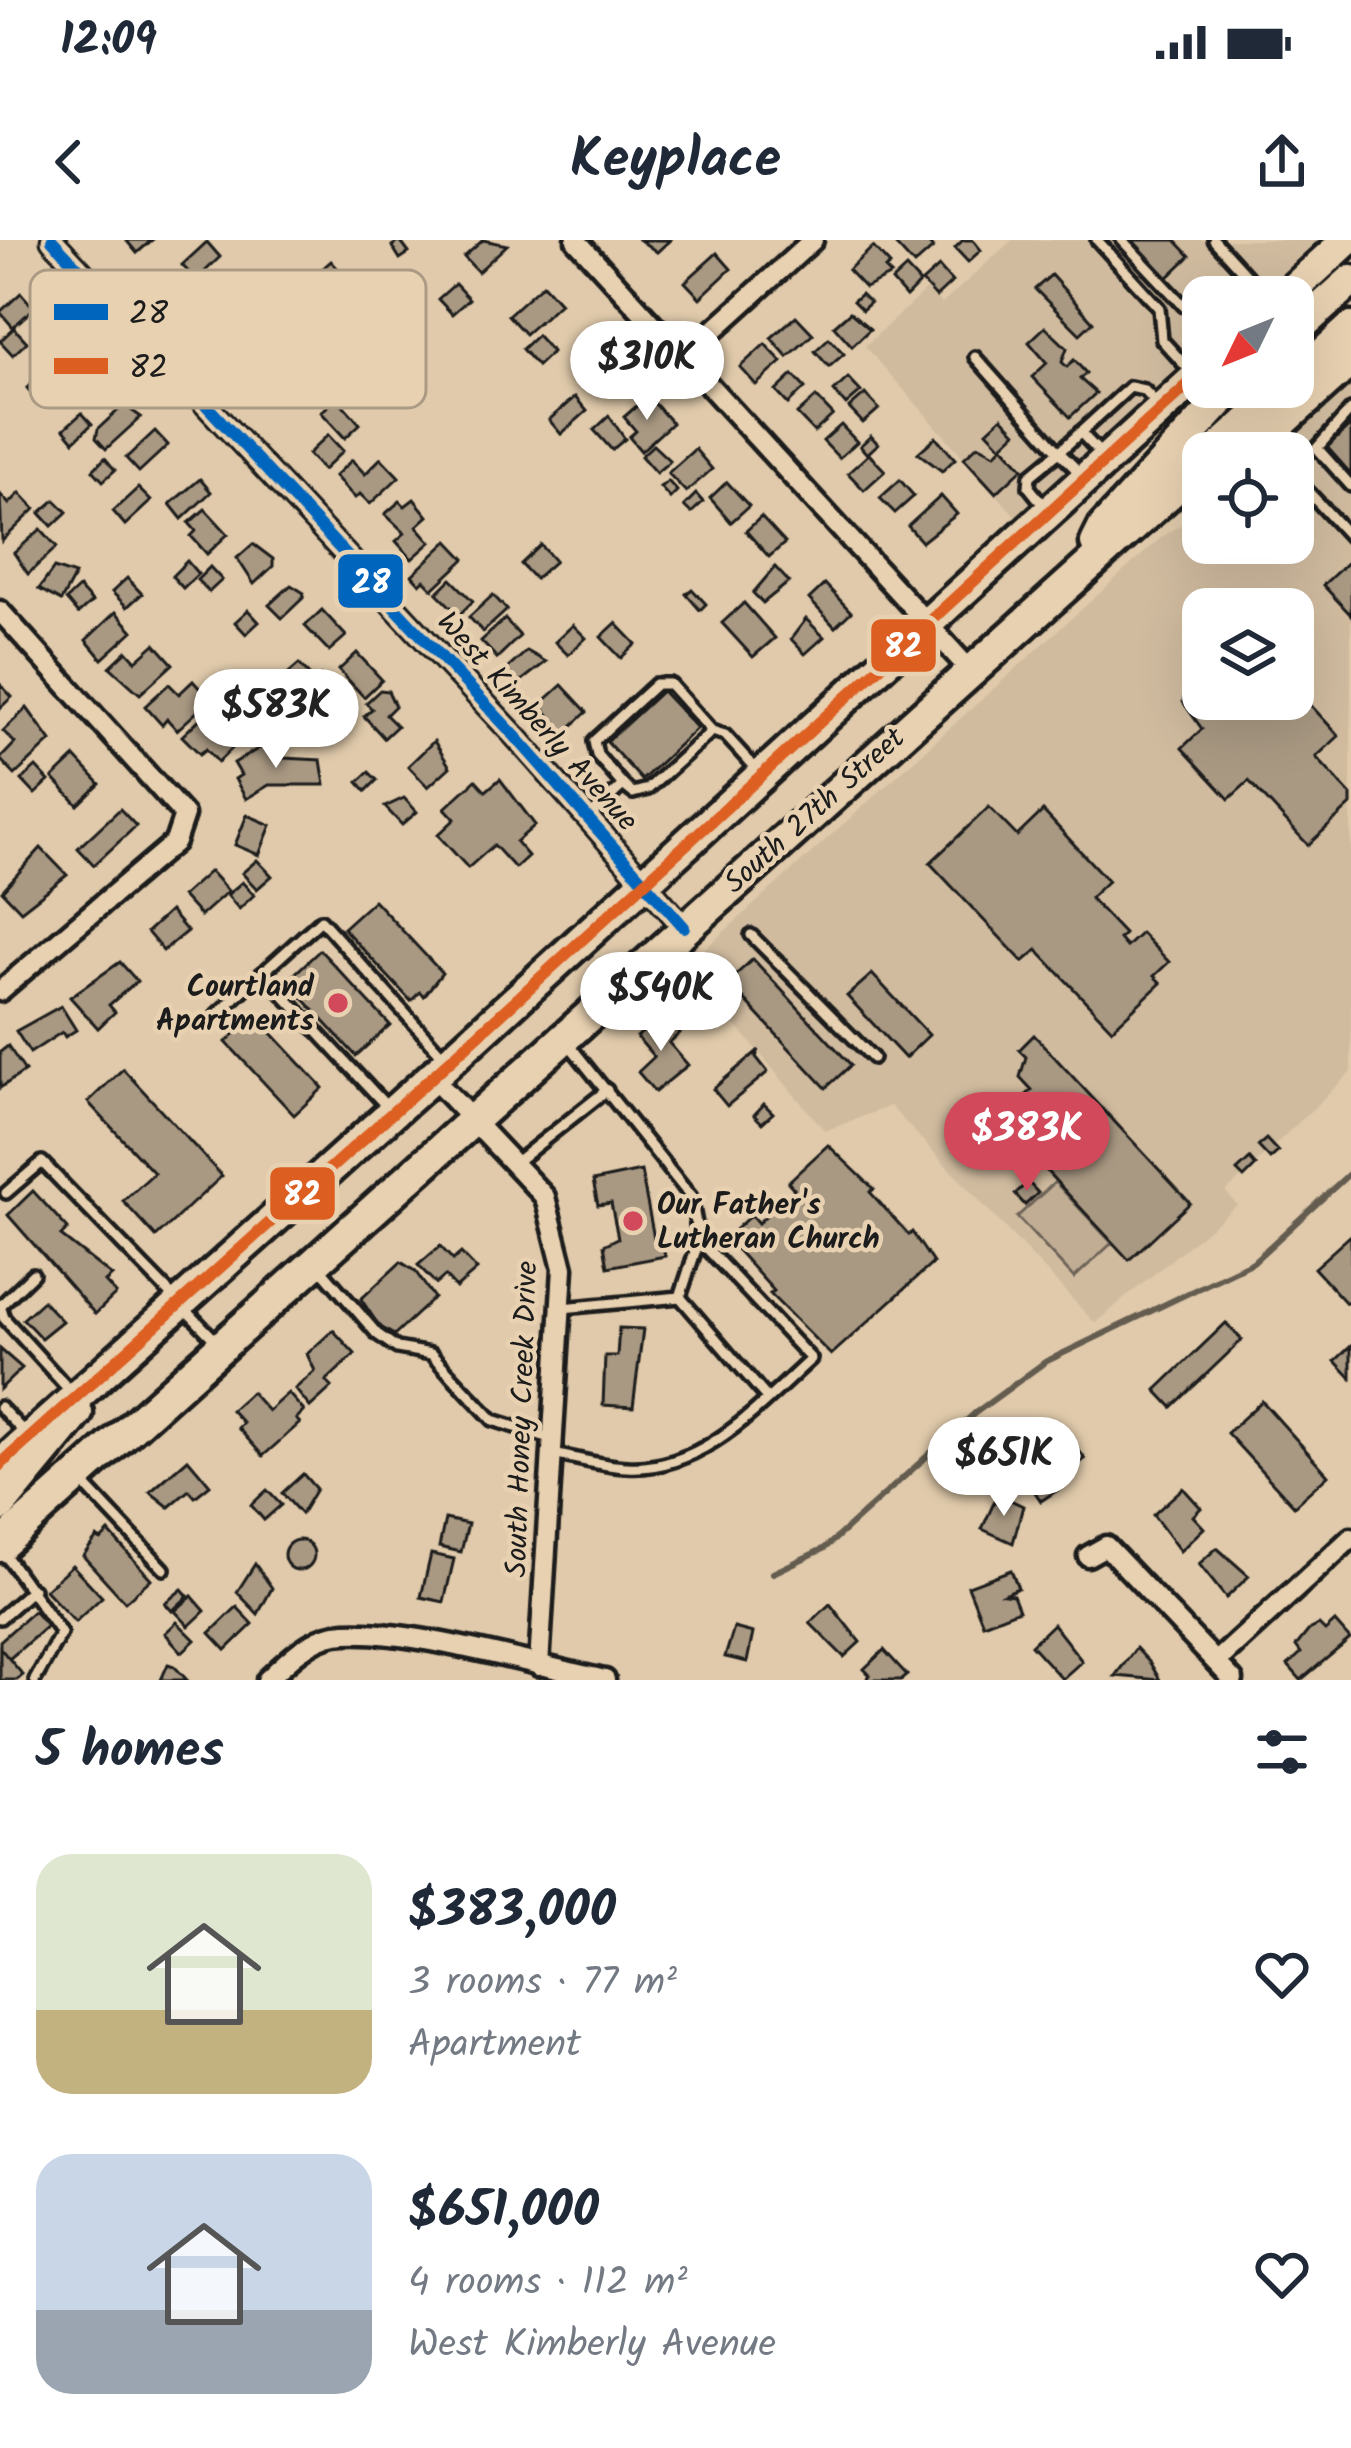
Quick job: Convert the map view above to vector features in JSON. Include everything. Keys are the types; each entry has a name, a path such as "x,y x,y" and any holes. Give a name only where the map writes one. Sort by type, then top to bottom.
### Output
{"main road":[{"path":"1308,276 1347,240"},
{"path":"1314,314 1351,281"},
{"path":"1314,362 1351,328"},
{"path":"1268,432 1351,360"},
{"path":"0,1506 79,1401 122,1356 1182,391"},
{"path":"1083,570 1104,527 1214,408"},
{"name":"South 27th Street","path":"0,1547 1182,482"},
{"path":"1127,531 1182,498"},
{"path":"0,1464 79,1401"}],"street":[{"name":"West Kimberly Avenue","path":"52,240 80,270"},
{"path":"576,240 969,669"},
{"path":"684,357 813,240"},
{"name":"West Kimberly Avenue","path":"207,408 684,927"},
{"path":"0,611 184,814 175,842 0,991"},
{"name":"South Honey Creek Drive","path":"441,1070 476,1120 545,1197 563,1268 539,1666"},
{"path":"1216,1662 1351,1538"},
{"path":"1088,1556 1106,1546 1233,1680"},
{"path":"266,1680 296,1654 334,1634 415,1639 605,1680"},
{"path":"495,1680 496,1658"}],"lane":[{"path":"1097,240 1159,308 1162,340 1182,358"},
{"path":"1122,240 1182,304"},
{"path":"1214,240 1247,276"},
{"path":"975,357 1059,452 1095,468"},
{"path":"1048,512 1029,487 1030,476 1130,387 1144,390 1162,409"},
{"path":"1351,410 1317,448 1351,486"},
{"path":"1080,432 1095,468"},
{"path":"1314,498 1351,538"},
{"path":"712,731 640,794 623,785 597,755 594,741 656,684 670,684 712,731 725,735 760,773"},
{"path":"587,819 623,785"},
{"path":"217,1014 321,920 441,1070"},
{"path":"751,934 873,1058"},
{"path":"263,973 392,1113"},
{"path":"564,1038 691,1197 699,1240 680,1297"},
{"path":"514,1163 607,1090"},
{"path":"6,1193 42,1162 222,1347"},
{"path":"316,1263 377,1334 397,1348 431,1354 493,1420 552,1446 651,1467 729,1432 811,1359 699,1240"},
{"path":"33,1274 0,1306 4,1318 79,1401"},
{"path":"561,1308 680,1297"},
{"path":"680,1297 767,1399"},
{"path":"0,1406 29,1438"},
{"path":"77,1477 164,1568"},
{"path":"0,1547 62,1634 35,1680"},
{"path":"0,1618 33,1589"}],"shaded area":[{"path":"1012,240 1319,240 1279,276 1182,276 1182,364 1020,521 865,346 927,289 942,304"},
{"path":"1351,369 1351,1072 1226,1192 1237,1205 1095,1323 890,1106 825,1131 686,966 1164,535 1182,524 1182,564 1314,564 1314,432 1279,432 1306,408 1314,408 1314,401"},
{"path":"1055,1182 1112,1243 1074,1278 1017,1217"}],"building":[{"path":"126,240 152,240 137,253"},
{"path":"483,240 507,245 478,272 464,257"},
{"path":"640,240 670,240 657,252"},
{"path":"891,240 926,240 933,248 914,265"},
{"path":"963,240 973,240 981,250 968,262 955,248"},
{"path":"1175,240 1190,256 1165,280 1132,243"},
{"path":"400,241 409,253 400,259 392,246"},
{"path":"207,242 220,257 206,270 187,270 182,265"},
{"path":"873,247 890,265 885,269 891,275 865,288 848,270"},
{"path":"717,253 731,269 700,298 685,282"},
{"path":"939,267 952,282 936,297 922,282"},
{"path":"906,268 920,283 906,297 892,281"},
{"path":"1051,275 1093,322 1080,334 1035,289"},
{"path":"455,284 469,299 452,314 438,299"},
{"path":"543,284 560,303 525,334 508,315"},
{"path":"21,293 30,303 30,312 13,327 0,312"},
{"path":"861,294 870,303 862,310 853,301"},
{"path":"850,312 870,329 852,346 834,326"},
{"path":"796,316 813,334 788,357 771,338"},
{"path":"1045,327 1067,348 1062,362 1067,367 1074,360 1086,373 1080,379 1096,393 1070,417 1032,377 1047,363 1029,342"},
{"path":"14,328 27,342 13,355 0,341"},
{"path":"537,335 552,352 537,366 522,349"},
{"path":"829,338 844,354 829,367 815,351"},
{"path":"765,344 782,362 756,385 740,367"},
{"path":"605,355 618,362 613,366 619,372 598,390 584,374"},
{"path":"793,375 805,388 788,404 776,391"},
{"path":"848,378 861,392 846,405 834,391"},
{"path":"865,394 879,409 863,423 849,408"},
{"path":"648,396 672,423 641,451 629,437 636,431 624,417"},
{"path":"575,397 587,411 561,434 549,420"},
{"path":"816,397 833,415 814,432 797,414"},
{"path":"121,408 141,417 106,449 96,438 98,429"},
{"path":"346,408 360,424 345,438 321,412"},
{"path":"82,413 92,424 74,441 64,429"},
{"path":"609,416 625,439 612,450 594,430"},
{"path":"1002,417 1016,432 1001,446 987,431"},
{"path":"841,425 857,442 839,458 823,441"},
{"path":"1351,425 1351,474 1327,447"},
{"path":"155,431 168,445 139,472 126,458"},
{"path":"328,435 343,451 323,470 308,454"},
{"path":"871,436 878,444 867,454 860,446"},
{"path":"936,437 955,459 942,471 918,453"},
{"path":"653,445 670,461 656,473 641,456"},
{"path":"978,445 995,454 1003,446 1023,468 996,493 964,458"},
{"path":"695,449 712,469 686,492 668,473"},
{"path":"869,454 885,471 864,490 848,473"},
{"path":"105,458 115,470 103,481 93,470"},
{"path":"381,458 399,477 370,504 360,494 355,498 335,476 352,460 365,474"},
{"path":"200,479 211,492 182,519 170,504"},
{"path":"900,480 914,496 895,513 880,498"},
{"path":"668,481 677,491 670,498 660,487"},
{"path":"727,482 749,506 731,522 710,498"},
{"path":"138,488 151,501 125,525 113,511"},
{"path":"20,493 35,509 2,541 0,494 9,504"},
{"path":"696,494 703,502 691,513 684,506"},
{"path":"941,496 957,514 922,542 908,526"},
{"path":"414,499 428,516 417,526 431,542 412,559 396,541 405,533 385,514 400,501 405,506"},
{"path":"55,500 67,512 52,526 40,513"},
{"path":"205,509 228,534 207,554 191,536 196,531 189,523"},
{"path":"761,517 785,543 769,557 746,531"},
{"path":"41,529 57,547 28,574 14,553"},
{"path":"448,541 465,559 433,589 424,580 420,584 412,575"},
{"path":"253,544 273,559 273,566 254,584 237,558"},
{"path":"541,545 555,561 535,579 521,564"},
{"path":"1351,559 1351,615 1323,585"},
{"path":"187,561 198,574 183,588 172,576"},
{"path":"210,567 222,580 209,592 197,580"},
{"path":"775,567 789,582 763,603 753,593"},
{"path":"54,568 75,575 61,601 39,589"},
{"path":"127,578 142,594 127,607 112,592"},
{"path":"451,579 473,601 459,615 437,593"},
{"path":"825,584 851,612 835,627 809,599"},
{"path":"291,585 304,593 303,598 282,618 269,605"},
{"path":"79,588 92,602 78,614 66,600"},
{"path":"692,589 706,604 700,610 686,594"},
{"path":"493,595 507,610 483,632 469,617"},
{"path":"744,603 775,638 753,657 722,623"},
{"path":"248,610 259,622 246,634 235,622"},
{"path":"322,610 346,636 329,651 305,626"},
{"path":"116,612 133,631 102,659 86,640"},
{"path":"505,619 520,636 497,658 481,641"},
{"path":"806,619 824,637 805,654 791,639"},
{"path":"616,623 636,644 621,658 601,637"},
{"path":"573,625 586,638 568,655 555,642"},
{"path":"155,644 173,664 140,694 110,667 127,651 136,661"},
{"path":"527,651 546,662 511,689 506,670"},
{"path":"357,653 382,680 364,697 339,670"},
{"path":"299,664 313,679 299,692 284,677"},
{"path":"320,676 333,690 317,704 304,690"},
{"path":"193,681 210,700 177,730 167,719 162,725 145,706 169,684 179,694"},
{"path":"0,684 12,697 0,708"},
{"path":"562,685 587,712 565,732 540,705"},
{"path":"380,690 388,691 395,706 386,715 397,726 384,738 364,716 372,709 366,703"},
{"path":"662,691 697,728 642,780 607,742"},
{"path":"27,708 51,741 15,775 0,759 15,743 3,731"},
{"path":"286,709 305,733 288,746 270,723"},
{"path":"1314,709 1339,736 1316,757 1351,795 1351,805 1308,845 1249,781 1229,799 1182,748 1202,729 1196,720 1314,720"},
{"path":"208,711 224,723 233,714 250,731 218,762 206,749 200,754 182,736"},
{"path":"273,740 284,758 321,760 325,785 269,785 246,799 235,779 241,775 234,763"},
{"path":"434,741 450,767 428,787 408,766"},
{"path":"75,757 100,784 78,805 53,778"},
{"path":"36,767 49,781 35,794 22,780"},
{"path":"369,772 377,780 366,791 358,782"},
{"path":"500,779 535,825 516,842 528,856 515,868 494,845 468,868 438,835 455,819 445,808 476,780 486,791"},
{"path":"404,798 417,812 402,825 385,807"},
{"path":"989,807 1017,836 1043,811 1108,881 1090,898 1124,934 1119,939 1126,947 1141,933 1169,962 1154,976 1161,983 1112,1029 1037,950 1023,962 930,863"},
{"path":"120,809 136,826 94,865 78,848"},
{"path":"247,815 271,825 259,855 235,845"},
{"path":"41,848 67,875 21,911 2,891"},
{"path":"257,860 272,876 257,889 242,873"},
{"path":"210,871 228,891 200,916 182,896"},
{"path":"242,882 254,895 239,909 227,895"},
{"path":"374,900 442,973 424,996 420,992 411,1001 343,928"},
{"path":"170,911 187,931 163,951 147,932"},
{"name":"Courtland Apartments","path":"320,950 390,1025 356,1056 287,981"},
{"path":"753,959 851,1065 826,1088 728,982"},
{"path":"120,962 137,981 109,1005 115,1012 98,1028 70,997"},
{"path":"872,974 929,1035 905,1058 847,996"},
{"path":"61,1006 76,1030 65,1037 62,1032 30,1053 16,1031"},
{"path":"663,1014 680,1033 669,1043 688,1065 655,1092 638,1072 654,1057 637,1037"},
{"path":"255,1015 323,1088 294,1115 226,1042"},
{"path":"1034,1035 1190,1203 1129,1260 999,1120 1032,1090 1020,1077 1026,1057 1019,1050"},
{"path":"8,1046 25,1071 0,1088 0,1052"},
{"path":"759,1050 756,1057 768,1072 727,1106 713,1089"},
{"path":"123,1069 222,1176 156,1237 123,1201 154,1173 88,1102"},
{"path":"764,1104 773,1113 762,1123 754,1115"},
{"path":"1266,1139 1278,1152 1270,1159 1258,1146"},
{"path":"828,1145 874,1189 870,1192 909,1235 912,1232 933,1263 831,1355 770,1294 774,1291 726,1238 751,1215 758,1223 794,1189 788,1182"},
{"path":"1250,1159 1256,1166 1244,1178 1237,1171"},
{"name":"Our Father's Lutheran Church","path":"641,1171 654,1238 661,1237 665,1256 608,1267 604,1245 618,1238 611,1203 598,1205 593,1181"},
{"path":"1028,1182 1038,1193 1025,1205 1015,1194"},
{"path":"33,1191 68,1229 61,1236 112,1276 105,1282 116,1294 95,1314 8,1215"},
{"path":"1351,1235 1351,1299 1346,1303 1314,1268"},
{"path":"440,1246 453,1260 461,1253 477,1270 456,1288 445,1276 436,1284 418,1265"},
{"path":"401,1262 415,1271 434,1298 394,1335 379,1326 361,1299"},
{"path":"43,1301 62,1321 41,1338 23,1319"},
{"path":"1226,1323 1242,1340 1172,1407 1156,1390"},
{"path":"619,1328 643,1329 633,1407 603,1405 605,1356 617,1356"},
{"path":"333,1330 355,1354 326,1381 332,1387 310,1407 295,1389 315,1371 307,1354"},
{"path":"1351,1346 1351,1378 1335,1361"},
{"path":"0,1349 22,1368 0,1389"},
{"path":"251,1392 268,1411 288,1393 304,1411 296,1419 300,1423 263,1456 238,1428 243,1423 231,1410"},
{"path":"1262,1401 1328,1475 1294,1506 1227,1433"},
{"path":"1068,1435 1085,1459 1054,1482 1059,1489 1041,1501 1026,1479 1040,1470 1032,1458"},
{"path":"188,1459 210,1485 195,1497 189,1490 169,1507 150,1492"},
{"path":"303,1474 316,1489 301,1514 282,1493"},
{"path":"1183,1488 1201,1508 1193,1516 1204,1528 1180,1551 1153,1515"},
{"path":"267,1490 281,1505 264,1520 251,1505"},
{"path":"998,1494 1023,1506 1013,1543 982,1529"},
{"path":"445,1519 468,1524 461,1552 439,1547"},
{"path":"109,1532 151,1579 125,1602 83,1556 97,1537 101,1540"},
{"path":"299,1540 310,1544 314,1555 310,1566 299,1570 288,1566 284,1555 288,1544"},
{"path":"1217,1548 1249,1576 1226,1598 1199,1564"},
{"path":"431,1554 454,1559 444,1602 421,1597"},
{"path":"255,1564 272,1588 258,1614 237,1592"},
{"path":"72,1565 102,1597 75,1622 45,1590"},
{"path":"1011,1570 1018,1588 1004,1594 1013,1595 1019,1610 983,1624 968,1586"},
{"path":"182,1589 188,1596 172,1611 165,1603"},
{"path":"192,1596 205,1611 189,1626 175,1611"},
{"path":"830,1604 860,1642 844,1657 810,1623"},
{"path":"237,1607 253,1624 226,1650 210,1633"},
{"path":"34,1611 47,1626 0,1667 0,1641"},
{"path":"177,1622 195,1640 182,1652 165,1633"},
{"path":"1335,1622 1350,1639 1301,1680 1288,1665 1301,1653 1296,1646 1309,1630 1319,1625 1325,1631"},
{"path":"1053,1624 1082,1661 1062,1679 1031,1645"},
{"path":"734,1628 753,1633 747,1662 725,1657"},
{"path":"0,1648 23,1675 17,1680 0,1680"},
{"path":"1136,1648 1150,1663 1160,1680 1115,1676"},
{"path":"884,1650 907,1675 901,1680 866,1680 870,1675 864,1669"},
{"path":"168,1664 174,1666 187,1680 161,1680"}],"waterway":[{"path":"773,1573 825,1548 975,1413 1045,1362 1253,1262 1351,1172"}],"transit line":[{"name":"28","path":"52,240 80,270"},
{"name":"82","path":"0,1465 1182,390"},
{"name":"28","path":"209,408 515,736 684,927"}],"place":[{"name":"Courtland Apartments","path":"338,1003"},
{"name":"Our Father's Lutheran Church","path":"633,1221"}]}
